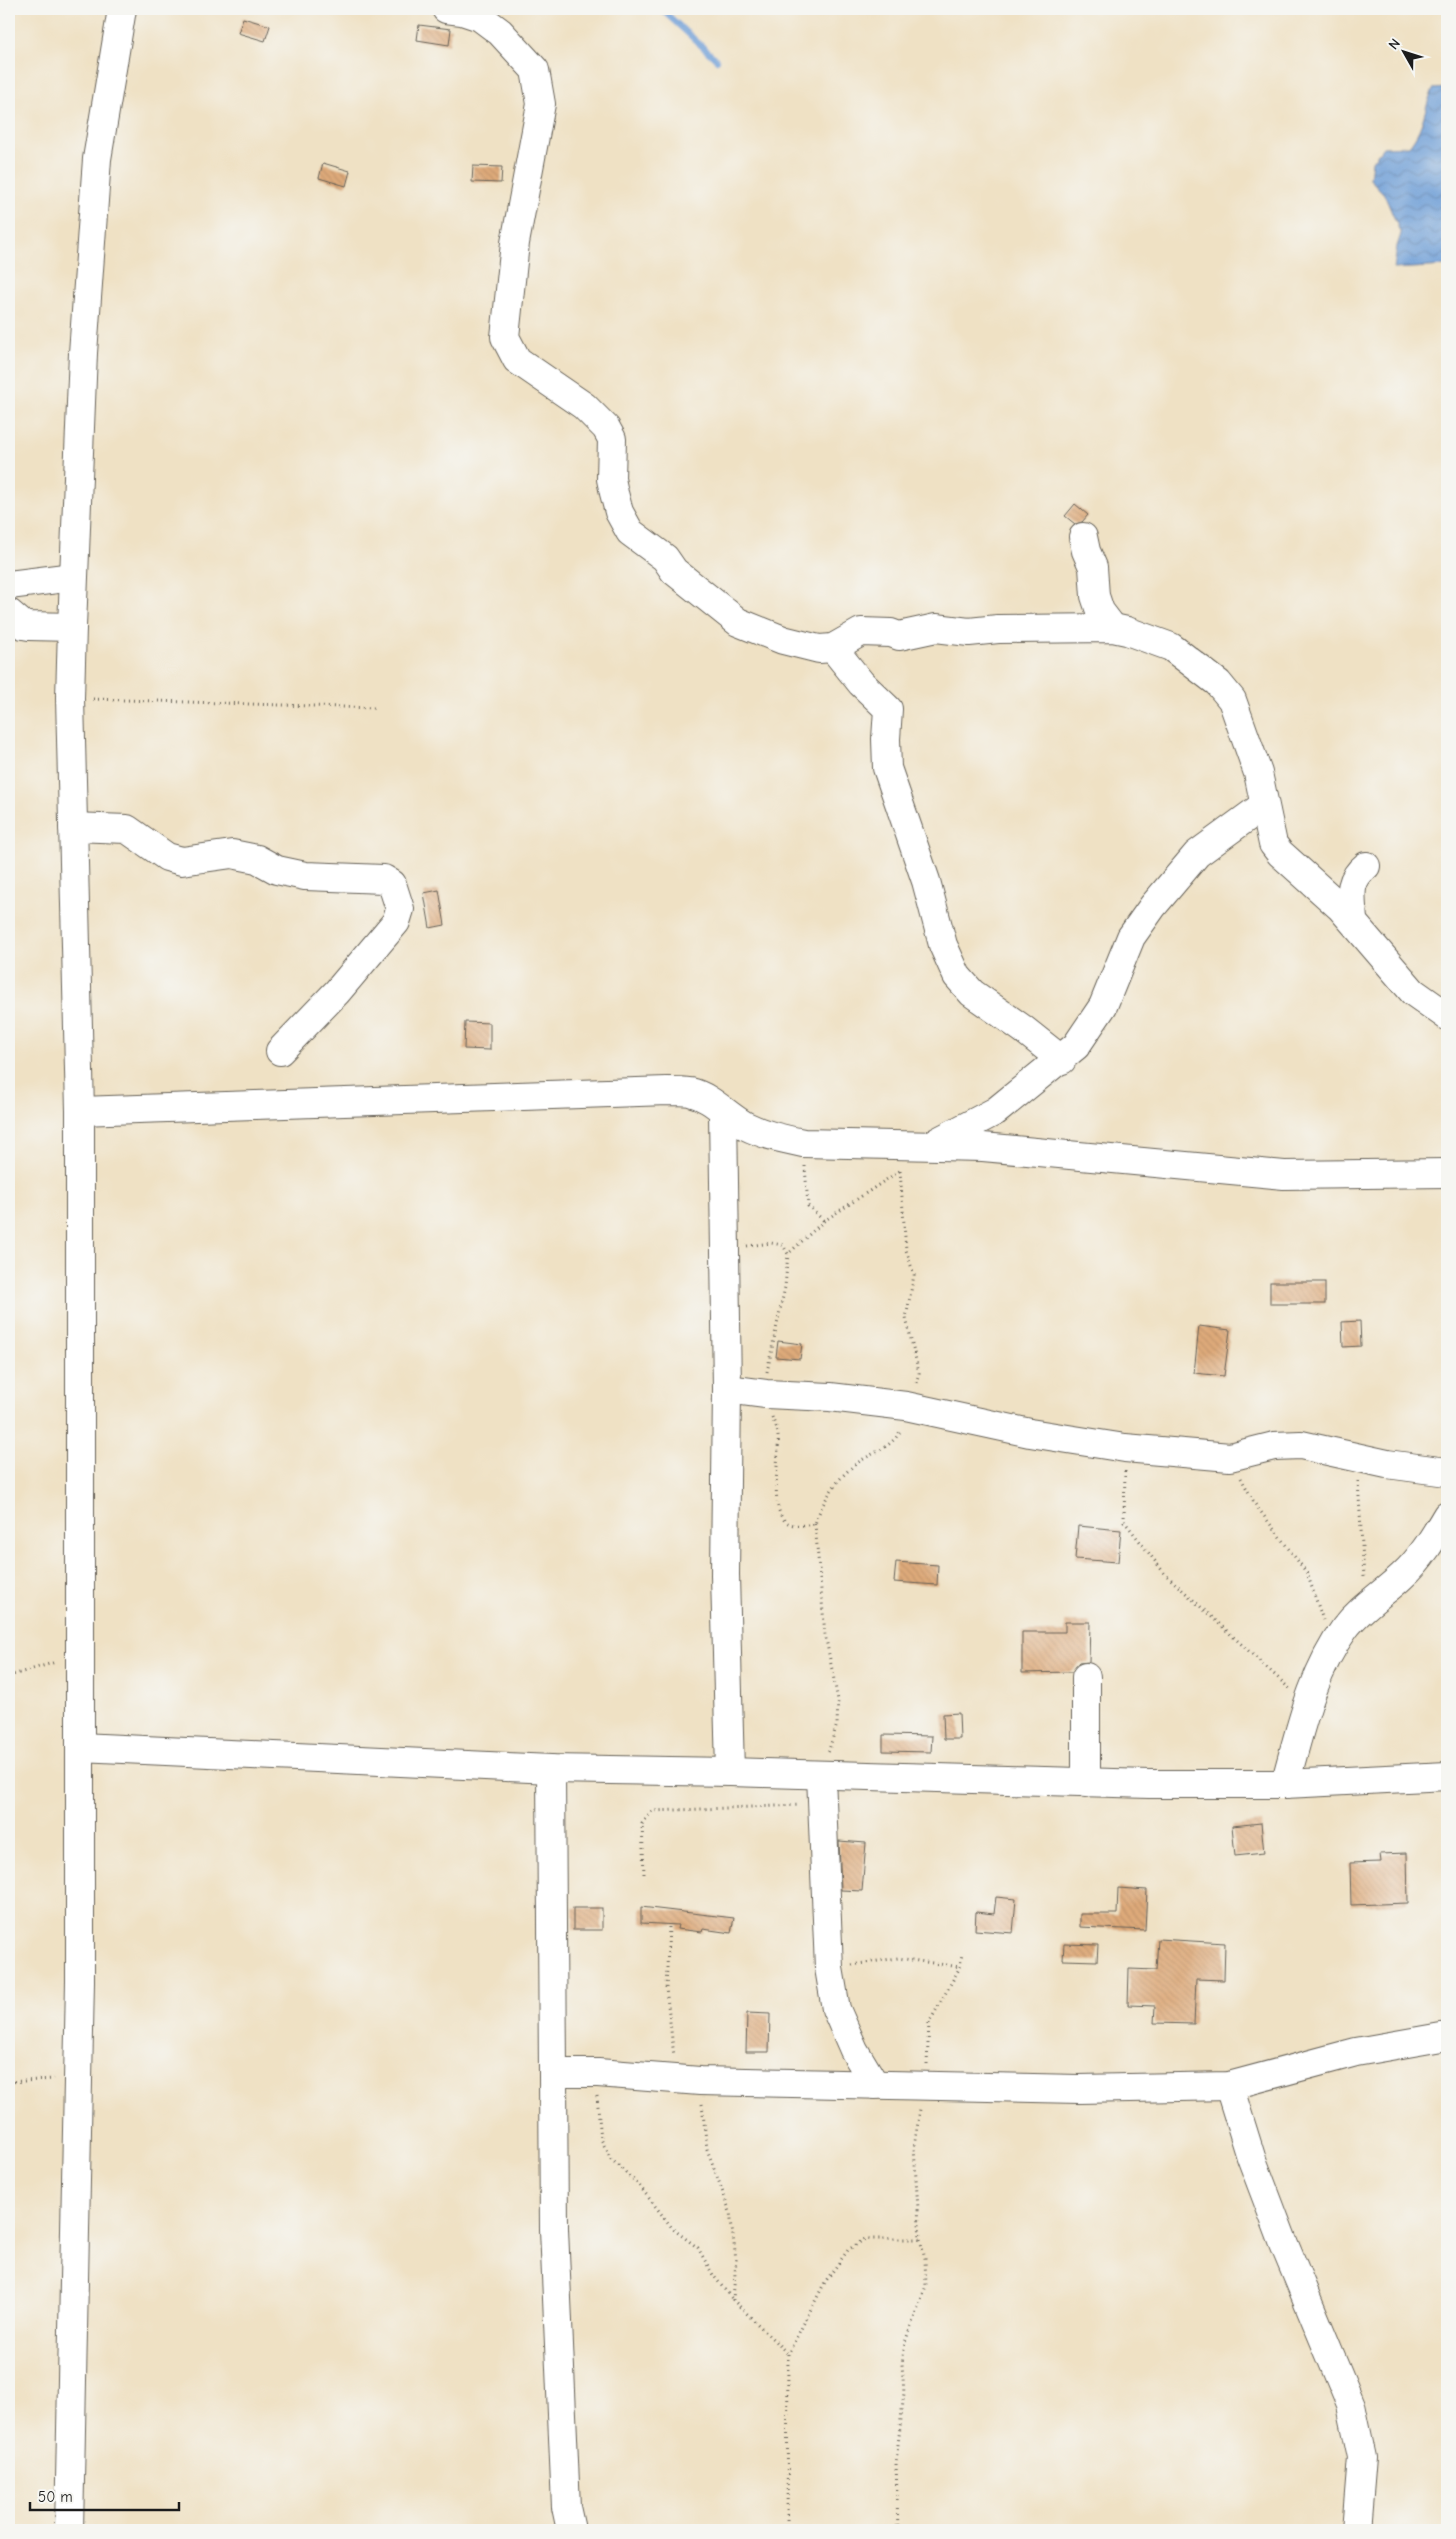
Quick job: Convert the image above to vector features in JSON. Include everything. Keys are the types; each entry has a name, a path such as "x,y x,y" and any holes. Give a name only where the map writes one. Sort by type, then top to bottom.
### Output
{"street":[{"path":"69,2530 80,1981 80,1111 70,698 73,578 83,353 97,159 122,9"},
{"path":"446,9 462,11 480,17 500,32 535,70 541,104 515,243 505,337 508,346 517,360 584,406 606,428 612,439 612,486 619,512 630,532 665,558 674,571 738,622 784,640 819,649 833,648 861,632 891,633 899,636 936,628 969,632 998,629 1113,628 1128,630 1182,653 1227,692 1238,713 1258,773 1273,844 1280,853 1353,921 1413,992 1447,1016"},
{"path":"1083,537 1086,552 1093,567 1095,596 1100,611 1113,628"},
{"path":"9,584 73,578"},
{"path":"9,613 24,625 72,627"},
{"path":"833,648 861,683 888,710 887,768 926,880 943,945 957,976 972,993 1024,1029 1062,1060"},
{"path":"930,1146 996,1110 1062,1060 1076,1046 1103,1006 1130,937 1163,893 1197,854 1264,805"},
{"path":"73,827 127,829 168,858 182,861 232,854 257,859 277,870 305,876 384,879 392,884 400,909 396,922 337,992 280,1051"},
{"path":"1353,921 1351,894 1354,879 1366,866"},
{"path":"80,1111 667,1091 690,1092 710,1100 723,1113 748,1127 775,1137 803,1142 983,1146 1284,1175 1447,1173"},
{"path":"723,1113 728,1388 725,1574 730,1772"},
{"path":"728,1388 766,1394 830,1397 906,1406 1030,1433 1125,1448 1230,1457 1274,1446 1301,1445 1387,1464 1447,1472"},
{"path":"1285,1784 1307,1704 1330,1654 1346,1628 1366,1605 1402,1576 1424,1552 1447,1515"},
{"path":"1086,1677 1086,1782"},
{"path":"80,1747 551,1769 1086,1782 1285,1784 1447,1776"},
{"path":"551,1769 554,2229 566,2507 571,2530"},
{"path":"821,1776 829,1968 836,2009 854,2050 875,2085"},
{"path":"554,2073 598,2073 688,2080 1078,2090 1230,2086 1356,2052 1447,2036"},
{"path":"1230,2086 1251,2157 1280,2236 1351,2405 1362,2458 1356,2530"}],"path":[{"path":"70,698 375,708"},
{"path":"803,1142 808,1206 824,1220"},
{"path":"724,1248 771,1243 783,1245 788,1254 824,1220 900,1171 930,1146"},
{"path":"821,1776 837,1724 838,1700 825,1634 815,1524 821,1504 854,1466 872,1452 888,1446 898,1436 904,1421 906,1406 914,1392 919,1373 906,1318 914,1275 906,1250 900,1171"},
{"path":"1125,1448 1124,1521 1165,1574 1307,1704"},
{"path":"1357,1456 1366,1605"},
{"path":"1230,1457 1255,1504 1307,1573 1322,1620 1330,1654"},
{"path":"788,1523 815,1524"},
{"path":"9,1676 80,1653"},
{"path":"644,1874 642,1824 652,1811 822,1804"},
{"path":"669,1927 666,1988 707,2149 730,2212 736,2260 733,2300"},
{"path":"898,2530 896,2462 904,2393 902,2364 906,2342 926,2286 925,2259 920,2240 914,2148 918,2114 926,2085 929,2024 960,1967 962,1954"},
{"path":"829,1968 898,1958 960,1967"},
{"path":"598,2073 596,2104 601,2138 611,2159 638,2184 673,2228 698,2248 713,2275 733,2300 788,2354"},
{"path":"9,2082 77,2078"},
{"path":"787,2530 788,2354 825,2282 848,2250 865,2240 920,2240"}],"water":[{"path":"1447,88 1447,266 1394,269 1397,246 1401,234 1384,194 1370,179 1372,161 1383,147 1409,146 1421,125 1433,89"}],"building":[{"path":"243,18 270,26 265,41 238,33"},
{"path":"419,25 451,29 449,45 417,40"},
{"path":"323,163 350,171 346,186 319,178"},
{"path":"473,166 502,167 501,183 472,182"},
{"path":"1075,504 1088,515 1082,522 1075,524 1065,516"},
{"path":"439,890 445,925 430,928 424,893"},
{"path":"465,1022 490,1023 490,1050 464,1049"},
{"path":"1270,1282 1325,1282 1325,1304 1270,1304"},
{"path":"1360,1321 1361,1346 1343,1347 1342,1322"},
{"path":"1199,1326 1230,1330 1224,1376 1194,1373"},
{"path":"778,1341 802,1344 800,1359 776,1357"},
{"path":"1078,1526 1121,1530 1118,1562 1075,1559"},
{"path":"896,1562 938,1565 937,1585 894,1582"},
{"path":"1065,1622 1090,1622 1089,1662 1079,1663 1072,1672 1022,1673 1022,1632 1065,1632"},
{"path":"959,1713 960,1739 944,1739 943,1714"},
{"path":"883,1735 932,1736 931,1752 883,1751"},
{"path":"1261,1823 1264,1853 1235,1856 1232,1826"},
{"path":"839,1841 866,1843 862,1891 841,1890"},
{"path":"1407,1853 1408,1903 1351,1905 1350,1863 1381,1862 1380,1854"},
{"path":"1118,1888 1147,1890 1145,1930 1080,1927 1080,1914 1117,1914"},
{"path":"996,1897 1016,1899 1013,1933 975,1930 976,1912 994,1914"},
{"path":"641,1907 734,1918 731,1933 703,1929 702,1932 677,1929 678,1925 641,1923"},
{"path":"573,1908 602,1908 602,1930 573,1930"},
{"path":"1158,1939 1225,1943 1224,1980 1196,1979 1194,2024 1154,2023 1155,2006 1128,2005 1129,1969 1156,1970"},
{"path":"1064,1944 1098,1945 1097,1961 1063,1960"},
{"path":"747,2013 770,2014 769,2052 746,2052"}],"waterway":[{"path":"661,9 717,60"}]}
